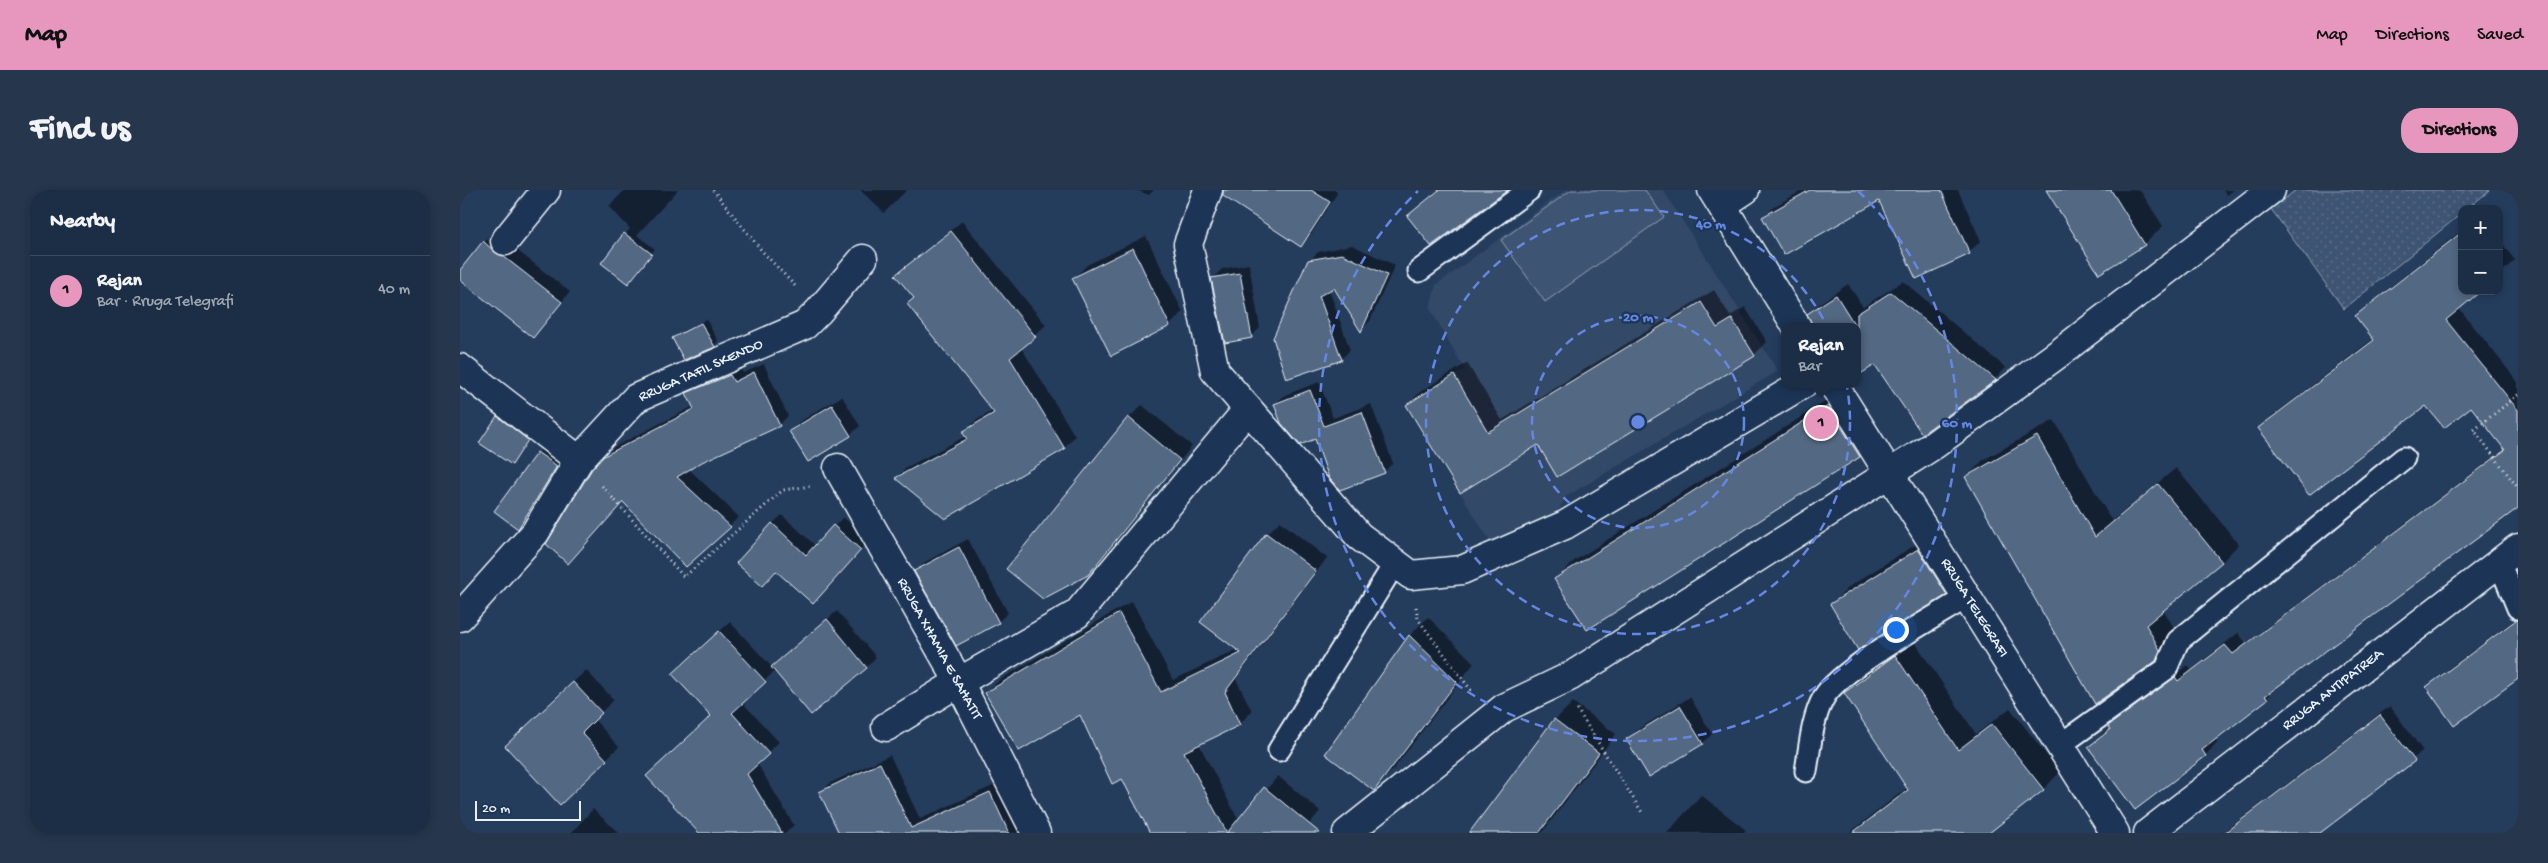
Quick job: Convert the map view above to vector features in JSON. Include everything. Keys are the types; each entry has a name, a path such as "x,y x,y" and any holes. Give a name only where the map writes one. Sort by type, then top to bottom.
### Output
{"street":[{"path":"505,241 546,190"},
{"path":"1208,190 1188,244 1215,371 1359,536 1403,569 1462,570 1565,525 1796,388"},
{"path":"1745,190 1717,198 1795,323"},
{"path":"1347,833 1504,708 1560,681 1891,474 2058,354 2271,190"},
{"name":"RRUGA TAFIL SKENDO","path":"464,605 535,533 579,460 636,398 805,325 863,259"},
{"path":"460,368 579,460"},
{"name":"RRUGA TELEGRAFI","path":"1836,388 2115,833"},
{"path":"886,728 959,682 1077,614 1248,409"},
{"name":"RRUGA XHAMIA E SAHATIT","path":"842,475 959,682 1036,833"},
{"name":"RRUGA ANTIPATREA","path":"2148,833 2508,555"}],"lane":[{"path":"1420,271 1529,190"},
{"path":"2060,745 2166,668 2178,641 2404,458"},
{"path":"2508,555 2518,608"},
{"path":"1279,750 1403,569"},
{"path":"1806,771 1813,730 1824,696 1848,672 1967,597"}],"path":[{"path":"713,190 762,251 819,311"},
{"path":"2518,394 2474,430 2518,488"},
{"path":"579,460 684,578 784,490 842,475"},
{"path":"1403,569 1418,619 1492,718"},
{"path":"1560,681 1643,814"}],"shaded area":[{"path":"1566,190 1663,190 1778,371 1567,496 1548,527 1493,546 1406,405 1465,369 1430,309 1436,285"},
{"path":"1571,190 1645,190 1664,217 1545,302 1501,240"},
{"path":"2296,190 2490,190 2472,205 2458,205 2458,216 2344,309 2271,209"}],"building":[{"path":"1223,190 1311,190 1330,202 1301,247 1223,196"},
{"path":"1439,190 1508,190 1431,246 1407,216"},
{"path":"1810,190 1941,190 1970,254 1916,279 1879,201 1784,255 1762,217"},
{"path":"2046,190 2111,190 2145,245 2099,274"},
{"path":"951,231 1036,337 1010,358 1065,449 945,519 895,478 967,439 962,432 994,413 907,304 914,298 895,275"},
{"path":"624,233 652,254 628,284 601,263"},
{"path":"2458,235 2458,295 2476,295 2446,320 2518,410 2518,508 2265,696 2268,699 2202,750 2206,756 2135,810 2088,747 2110,730 2108,726 2175,677 2178,681 2225,645 2233,654 2505,450 2471,407 2444,428 2426,406 2309,495 2258,428 2374,340 2355,316"},
{"path":"483,241 496,253 503,256 562,302 533,338 460,280 460,270"},
{"path":"1133,248 1170,326 1111,356 1072,278"},
{"path":"1342,254 1387,275 1361,332 1334,288 1319,296 1342,360 1286,379 1273,338 1308,260"},
{"path":"1240,273 1252,338 1225,343 1211,278"},
{"path":"1891,292 1996,380 1922,434 1875,365 1861,374 1861,323 1857,323 1857,314"},
{"path":"1836,295 1854,323 1811,323 1807,314"},
{"path":"1701,302 1717,328 1732,319 1755,356 1557,477 1538,445 1460,493 1406,405 1454,375 1488,432"},
{"path":"701,323 715,347 684,360 672,338"},
{"path":"754,372 780,426 702,462 677,477 731,527 686,567 623,502 568,564 546,544 592,469 604,456 694,409 686,393 730,375 734,382"},
{"path":"1310,390 1324,426 1362,412 1385,473 1340,490 1329,478 1315,439 1300,445 1281,423 1274,404"},
{"path":"832,405 851,436 808,462 789,431"},
{"path":"1828,406 1860,457 1587,630 1554,579"},
{"path":"497,416 528,440 512,465 479,443"},
{"path":"1128,417 1180,460 1088,575 1043,599 1006,569"},
{"path":"2037,436 2095,537 2158,484 2222,562 2146,625 2160,650 2156,661 2095,704 1965,477"},
{"path":"537,452 557,466 518,529 494,511"},
{"path":"772,523 806,555 833,525 861,550 813,604 776,571 762,586 736,563"},
{"path":"1266,533 1316,571 1225,692 1240,725 1184,752 1227,833 1150,833 1122,779 1112,784 1080,715 1019,751 985,693 1119,613 1161,692 1241,653 1200,622"},
{"path":"959,547 999,623 956,646 914,571"},
{"path":"1918,549 1947,595 1858,650 1830,604"},
{"path":"827,619 867,668 811,715 771,667"},
{"path":"2518,620 2518,679 2454,726 2426,687"},
{"path":"719,631 766,682 732,713 769,754 747,774 782,833 699,833 646,776 711,716 672,674"},
{"path":"1409,635 1457,682 1374,791 1325,754"},
{"path":"1895,655 1958,750 1992,724 2044,790 1989,833 1852,833 1908,790 1844,693"},
{"path":"573,682 602,713 582,733 607,760 560,805 505,746"},
{"path":"1680,706 1703,744 1649,777 1626,739"},
{"path":"2380,715 2415,761 2320,833 2224,833"},
{"path":"1554,719 1599,753 1539,833 1469,833"},
{"path":"880,763 911,828 990,792 1009,833 839,833 819,792"},
{"path":"1264,787 1320,833 1227,833"}],"place":[{"name":"Rejan","path":"1821,423"}]}
